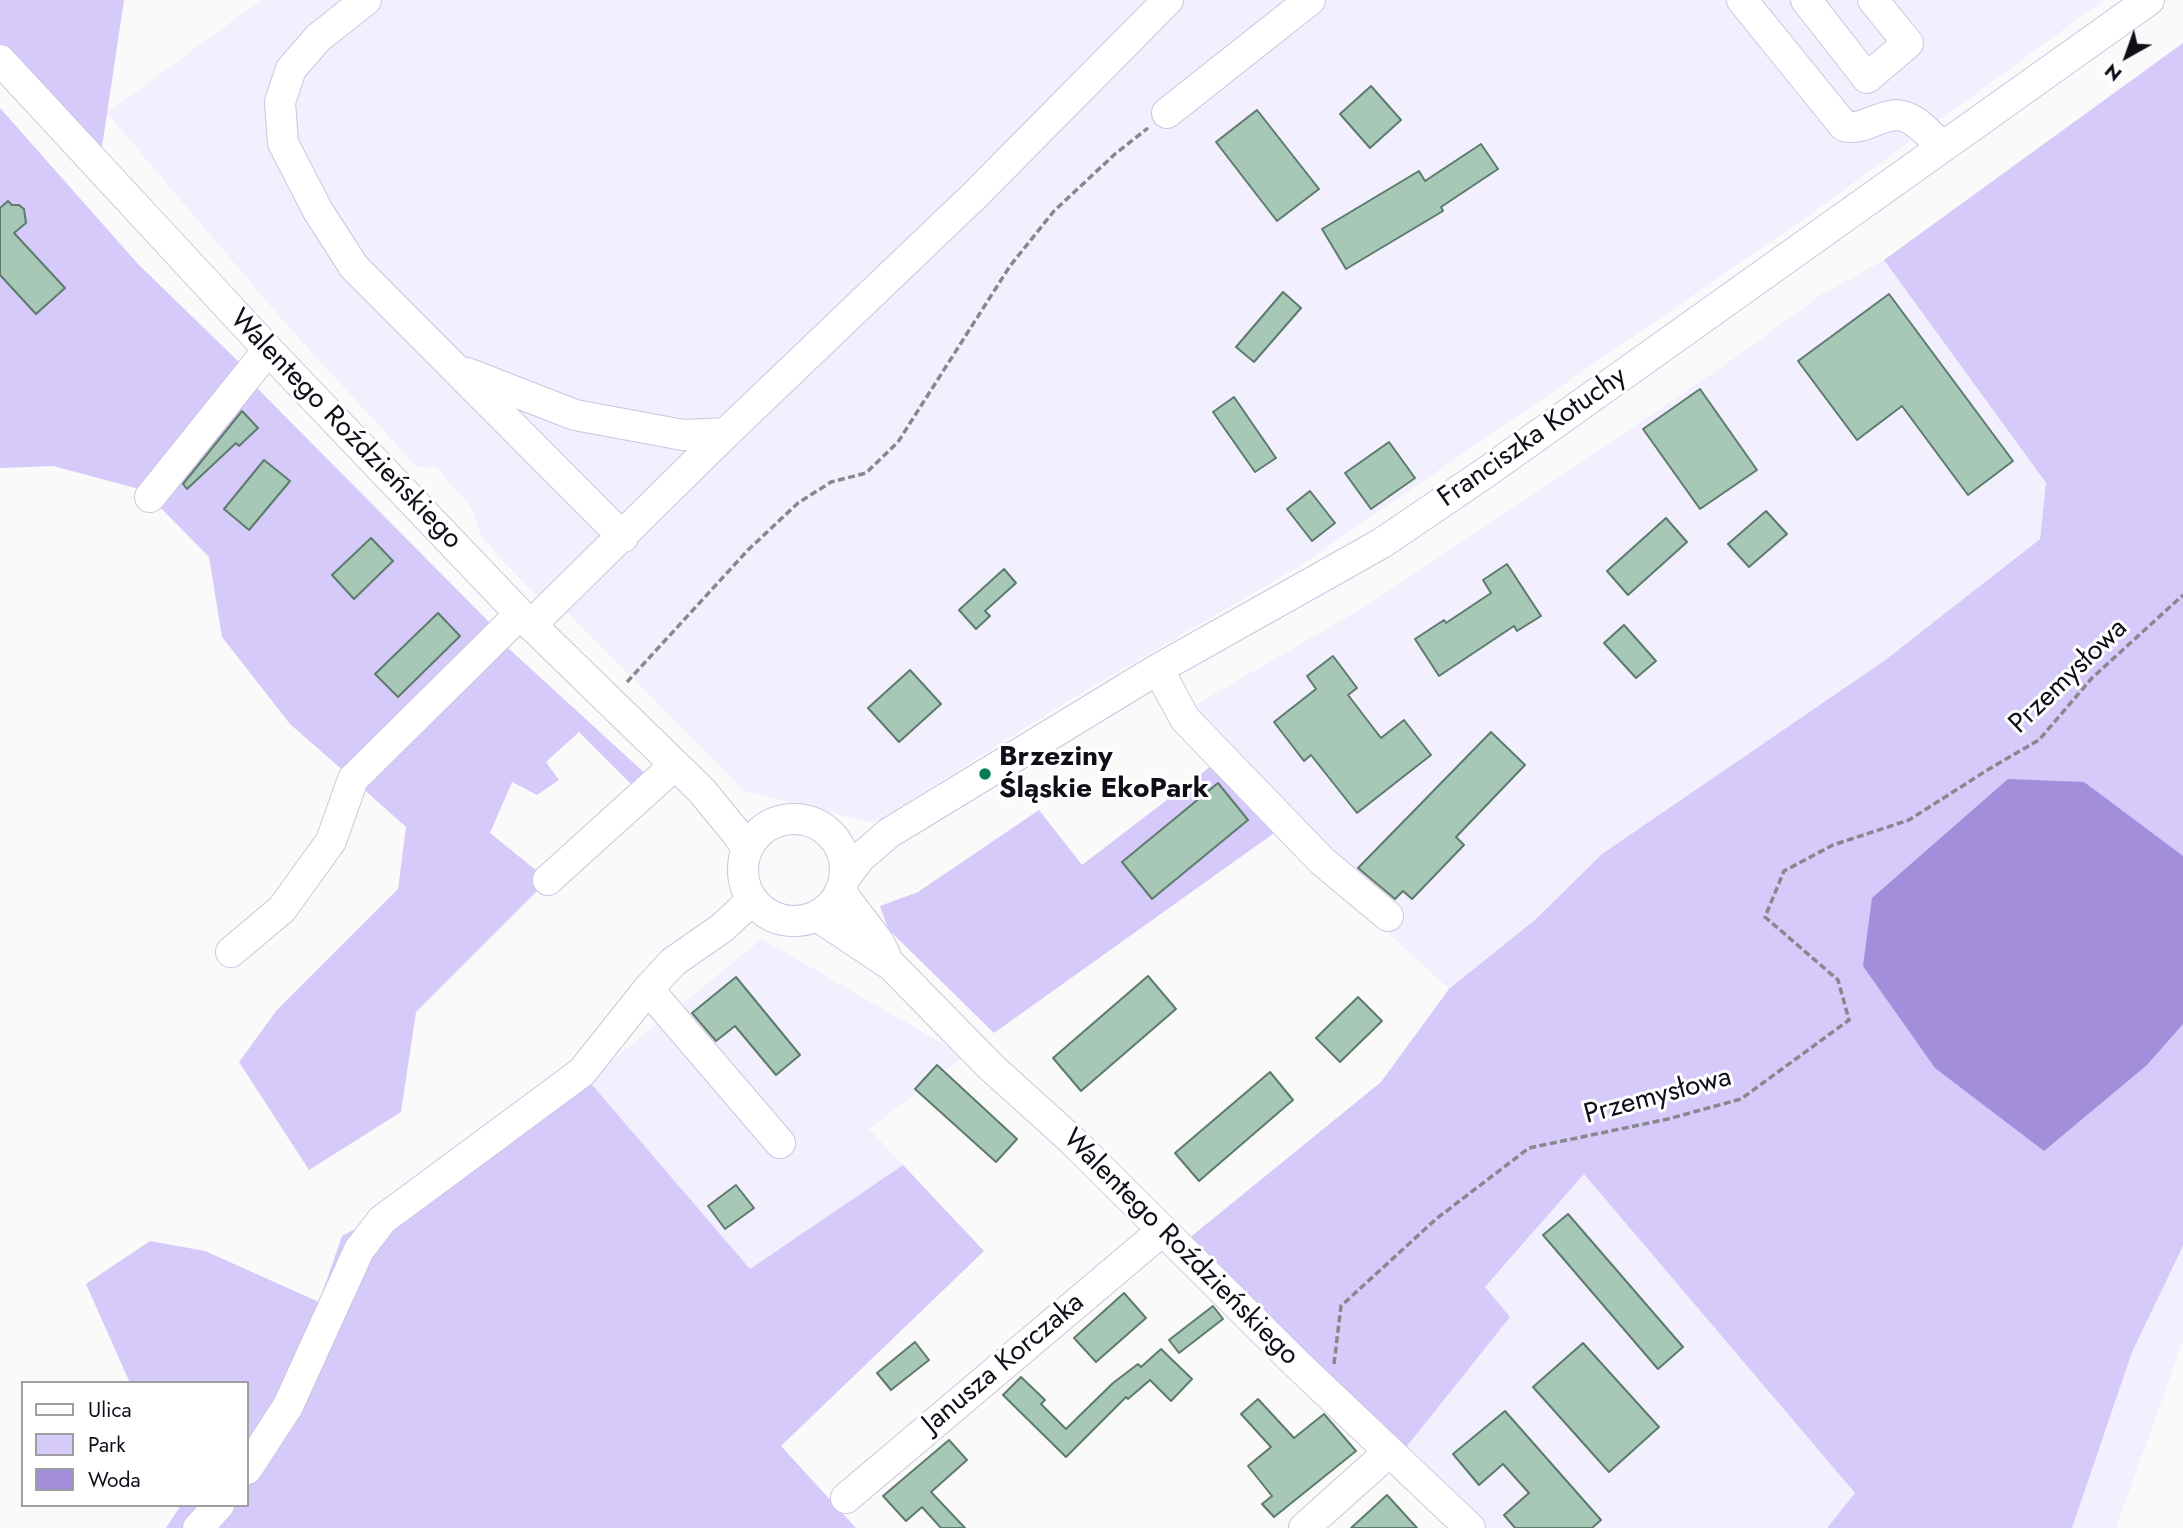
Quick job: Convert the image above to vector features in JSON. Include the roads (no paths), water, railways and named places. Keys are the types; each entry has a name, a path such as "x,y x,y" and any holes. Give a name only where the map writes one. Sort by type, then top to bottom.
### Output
{"street":[{"path":"366,0 318,38 292,69 280,102 283,143 318,211 354,267 622,537"},
{"path":"231,952 282,909 331,841 353,779 525,620 622,537 726,433 975,195 1168,0"},
{"path":"1167,113 1310,0"},
{"path":"1742,0 1844,126 1853,128 1889,116 1903,116 1916,123 1942,147"},
{"path":"1806,0 1867,78 1908,43 1873,0"},
{"name":"Franciszka Kotuchy","path":"842,885 860,858 889,833 1158,669 1382,543 1485,473 2149,0"},
{"name":"Walentego Roździeńskiego","path":"0,60 268,350 525,620 701,790 747,850"},
{"path":"150,497 268,350"},
{"path":"455,368 575,415 683,435 726,433"},
{"path":"1158,669 1185,719 1322,861 1388,916"},
{"path":"548,880 675,765"},
{"name":"Walentego Roździeńskiego","path":"701,790 738,809 775,823"},
{"path":"806,821 832,836 842,856 842,885 835,901 817,916 803,920 775,918 762,911 746,889 743,876 747,850 761,831 775,823 806,821"},
{"name":"Franciszka Kotuchy","path":"832,836 889,833"},
{"name":"Walentego Roździeńskiego","path":"842,885 878,940 892,967"},
{"path":"248,1466 288,1406 359,1250 382,1220 582,1072 673,962 722,928 752,900"},
{"name":"Walentego Roździeńskiego","path":"817,916 830,922 869,953 892,967 991,1067 1075,1143 1330,1396 1470,1528"},
{"path":"648,989 780,1143"},
{"name":"Janusza Korczaka","path":"846,1498 1162,1230"},
{"path":"1304,1528 1390,1452"},
{"path":"198,1528 217,1507"}],"water":[{"path":"2008,779 2084,782 2183,856 2183,1024 2147,1065 2044,1151 1935,1068 1863,966 1872,898"}],"place":[{"name":"Brzeziny Śląskie EkoPark","path":"985,774"}]}
